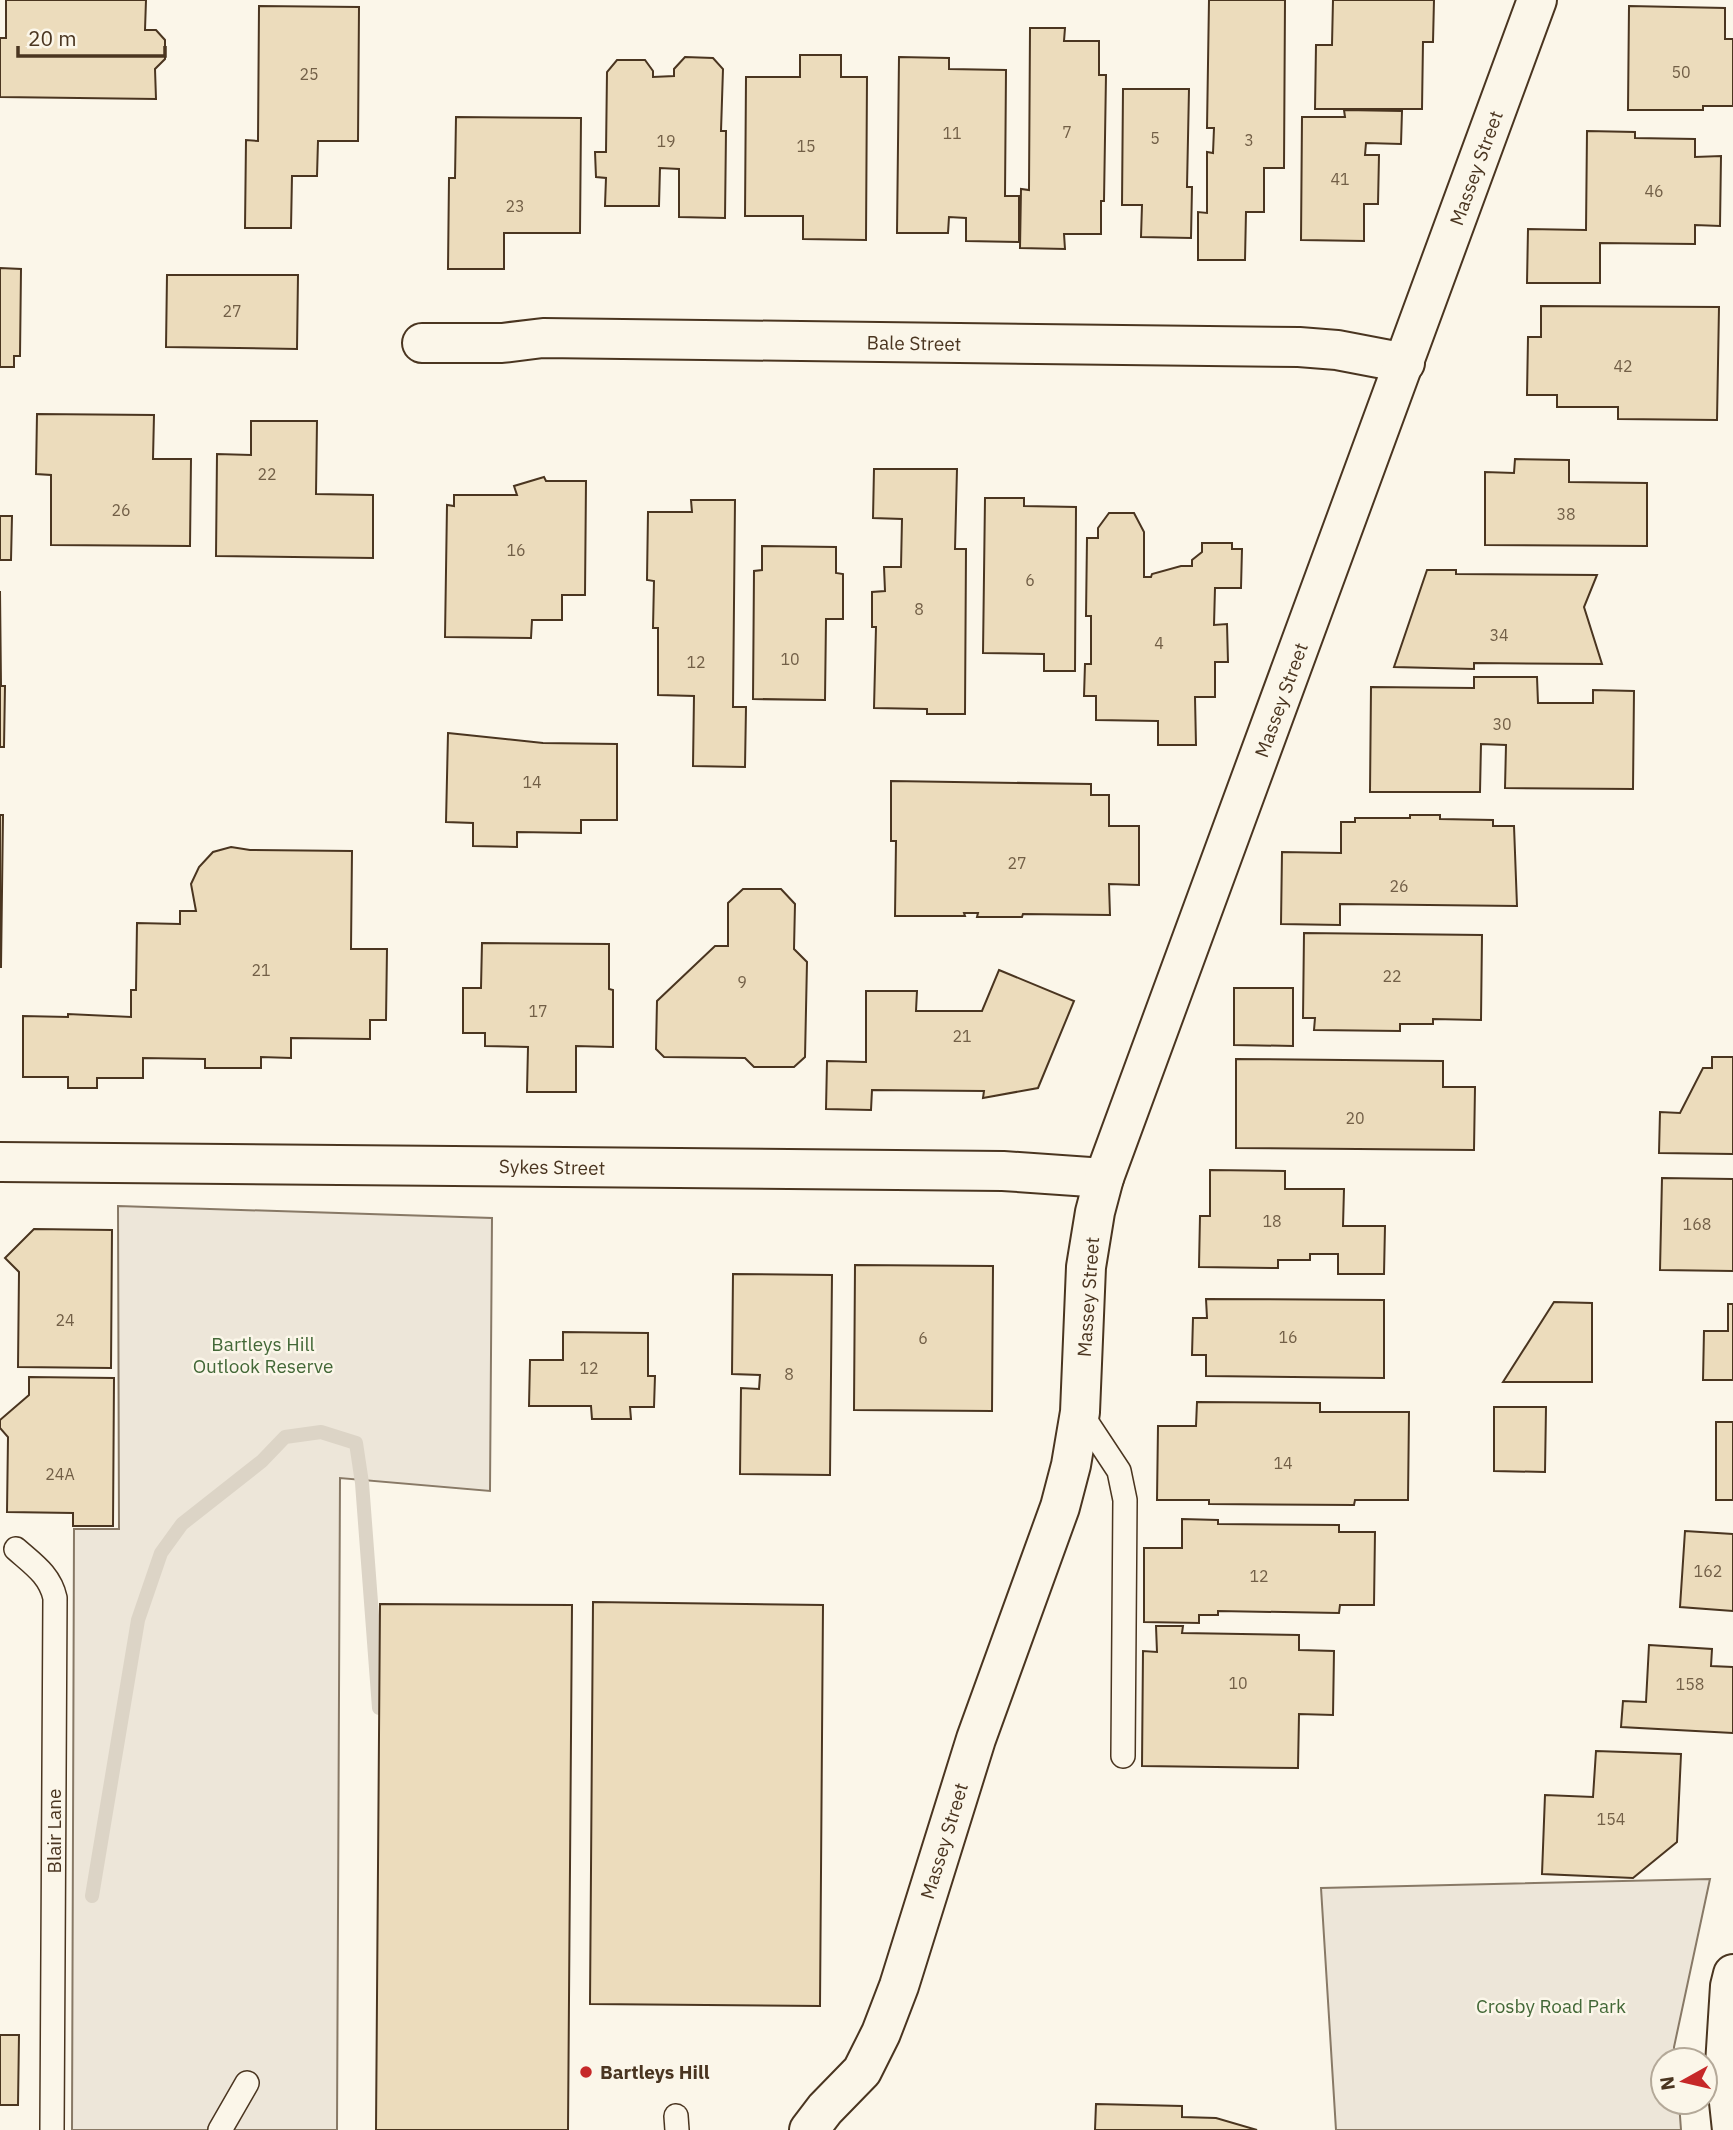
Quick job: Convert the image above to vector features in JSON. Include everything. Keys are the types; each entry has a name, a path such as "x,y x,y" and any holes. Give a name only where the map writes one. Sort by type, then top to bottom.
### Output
{"street":[{"name":"Massey Street","path":"809,2130 825,2109 862,2071 881,2033 899,1986 976,1739 1059,1507 1071,1465 1080,1412 1086,1267 1104,1178 1537,0"},
{"name":"Bale Street","path":"422,344 502,343 543,338 1299,347 1337,350 1405,363"},
{"name":"Sykes Street","path":"0,1162 1003,1171 1104,1178"},
{"path":"1732,2130 1725,2065 1733,1974"}],"lane":[{"path":"1080,1412 1119,1471 1125,1500 1124,1756"},
{"name":"Blair Lane","path":"16,1549 46,1575 53,1587 55,1598 52,2130"},
{"path":"220,2130 247,2083"}],"green space":[{"name":"Bartleys Hill Outlook Reserve","path":"118,1206 492,1218 490,1491 340,1478 337,2130 72,2130 74,1529 119,1529"},
{"name":"Crosby Road Park","path":"1710,1879 1674,2046 1649,2046 1649,2116 1680,2116 1681,2130 1336,2130 1321,1888"}],"building":[{"path":"6,0 146,0 145,30 156,30 165,40 165,59 155,69 156,99 0,97 0,38 6,38"},
{"path":"1209,0 1285,0 1284,168 1264,168 1264,212 1246,212 1245,260 1198,260 1198,212 1207,213 1207,152 1213,153 1214,128 1207,128"},
{"path":"1333,0 1434,0 1433,42 1423,42 1422,109 1315,109 1316,45 1332,45"},
{"path":"259,6 359,7 358,141 318,141 317,176 292,176 291,228 245,228 246,140 258,141"},
{"path":"1629,6 1725,8 1725,39 1733,39 1733,106 1703,106 1703,110 1628,110"},
{"path":"1030,28 1065,28 1064,41 1099,41 1099,75 1106,75 1101,234 1064,234 1065,249 1020,248 1021,189 1029,190"},
{"path":"800,55 841,55 841,77 867,77 866,240 803,239 803,216 745,216 746,77 800,77"},
{"path":"685,57 713,58 723,69 721,131 726,131 725,218 679,217 679,169 660,168 659,206 605,206 606,178 596,177 595,152 606,152 607,72 617,60 645,60 653,71 653,77 674,76 674,69"},
{"path":"899,57 949,58 949,69 1006,70 1005,196 1019,196 1019,242 966,241 966,218 949,217 948,233 897,233"},
{"path":"1123,89 1189,89 1187,187 1192,187 1191,238 1141,237 1142,205 1122,205"},
{"path":"1344,110 1402,111 1401,144 1366,143 1365,155 1379,155 1378,204 1364,204 1364,241 1301,240 1302,117 1345,117"},
{"path":"456,117 581,118 580,233 504,233 504,269 448,269 449,178 455,178"},
{"path":"1587,131 1635,132 1635,138 1695,139 1695,157 1721,156 1720,226 1695,225 1695,244 1600,243 1600,283 1527,283 1528,229 1586,230"},
{"path":"0,268 21,269 20,356 14,356 14,367 0,367"},
{"path":"167,275 298,275 297,349 166,347"},
{"path":"1541,306 1719,307 1717,420 1618,419 1618,407 1557,407 1557,395 1527,395 1528,337 1541,337"},
{"path":"37,414 154,415 153,459 191,459 190,546 51,545 51,475 36,474"},
{"path":"251,421 317,421 316,494 373,495 373,558 216,556 217,454 251,455"},
{"path":"1515,459 1569,460 1569,482 1647,483 1647,546 1485,545 1485,472 1514,473"},
{"path":"874,469 957,469 955,549 966,549 965,714 927,714 927,709 874,708 876,627 872,627 872,592 885,591 884,567 901,567 902,519 873,518"},
{"path":"544,477 546,481 586,481 585,595 562,595 562,620 532,620 531,638 445,637 447,505 454,506 454,495 517,495 514,486"},
{"path":"985,498 1024,498 1024,506 1076,507 1075,671 1044,671 1044,654 983,653"},
{"path":"691,500 735,500 733,707 746,707 745,767 693,766 694,696 658,695 658,628 653,628 654,581 647,580 648,512 692,512"},
{"path":"1109,513 1134,513 1144,532 1144,577 1181,566 1192,566 1192,560 1202,552 1202,543 1232,543 1232,549 1242,549 1241,588 1215,588 1214,625 1227,624 1228,662 1215,662 1215,697 1195,697 1196,745 1158,745 1158,721 1096,720 1096,696 1084,696 1085,664 1091,664 1091,616 1086,616 1087,538 1098,538 1098,528"},
{"path":"0,516 12,516 11,560 0,560"},
{"path":"762,546 836,547 836,573 843,574 843,619 826,619 825,700 753,699 754,571 762,570"},
{"path":"1427,570 1456,570 1456,574 1597,575 1584,607 1602,664 1474,663 1474,669 1394,667"},
{"path":"0,591 1,686 5,686 4,747 0,747"},
{"path":"1474,677 1537,677 1538,703 1593,703 1593,690 1634,691 1633,789 1505,788 1506,745 1481,744 1480,792 1370,792 1371,687 1474,688"},
{"path":"448,733 543,743 617,744 617,820 581,820 581,833 517,832 517,847 473,846 473,823 446,822"},
{"path":"891,781 1091,784 1091,795 1109,795 1109,826 1139,826 1139,885 1109,884 1110,915 1023,914 1022,917 977,917 978,913 964,913 965,916 895,916 896,841 891,841"},
{"path":"0,815 3,815 1,967 0,967"},
{"path":"1410,815 1440,815 1440,819 1493,820 1493,826 1514,826 1517,906 1340,904 1340,925 1281,924 1282,852 1341,853 1341,822 1355,822 1355,818 1410,818"},
{"path":"231,847 250,850 352,851 351,949 387,949 386,1020 370,1020 370,1039 291,1038 291,1058 261,1057 261,1068 205,1068 205,1059 143,1058 143,1078 97,1078 97,1088 68,1088 68,1077 23,1077 23,1016 68,1017 68,1014 131,1017 131,990 136,990 137,923 180,924 180,911 196,911 191,884 199,867 213,852"},
{"path":"743,889 781,889 795,904 794,949 807,962 805,1057 794,1067 754,1067 745,1058 664,1057 656,1049 657,1001 715,946 728,946 728,903"},
{"path":"1304,933 1482,935 1481,1020 1433,1019 1433,1024 1400,1024 1400,1031 1314,1030 1315,1018 1303,1018"},
{"path":"482,943 609,944 609,989 613,990 613,1047 576,1046 576,1092 527,1092 528,1047 485,1046 485,1033 463,1033 463,988 481,988"},
{"path":"999,970 1074,1001 1038,1088 983,1098 984,1091 872,1090 871,1110 826,1109 827,1061 866,1062 866,991 917,991 916,1011 982,1011"},
{"path":"1234,988 1293,988 1293,1046 1234,1045"},
{"path":"1712,1057 1733,1057 1733,1154 1659,1153 1660,1112 1680,1113 1703,1068 1712,1068"},
{"path":"1236,1059 1443,1061 1443,1087 1475,1087 1474,1150 1236,1148"},
{"path":"1210,1170 1285,1171 1285,1189 1344,1189 1343,1226 1385,1226 1384,1274 1338,1274 1338,1254 1310,1254 1310,1260 1278,1260 1278,1268 1199,1267 1200,1216 1210,1216"},
{"path":"1662,1178 1733,1179 1733,1271 1660,1270"},
{"path":"34,1229 112,1230 111,1368 18,1367 19,1272 5,1258"},
{"path":"855,1265 993,1266 992,1411 854,1410"},
{"path":"733,1274 832,1275 830,1475 740,1474 741,1388 759,1389 760,1375 732,1374"},
{"path":"1206,1299 1384,1300 1384,1378 1206,1376 1206,1355 1192,1355 1193,1318 1207,1318"},
{"path":"1554,1302 1592,1303 1592,1382 1503,1382"},
{"path":"1728,1304 1733,1304 1733,1380 1703,1380 1704,1331 1728,1331"},
{"path":"563,1332 648,1333 648,1376 655,1376 654,1407 630,1407 631,1419 592,1419 591,1406 529,1406 530,1360 563,1360"},
{"path":"29,1377 114,1378 113,1526 73,1526 73,1513 7,1512 8,1437 0,1428 0,1420 29,1395"},
{"path":"1197,1402 1320,1403 1320,1412 1409,1412 1408,1500 1355,1500 1354,1505 1209,1504 1209,1500 1157,1500 1158,1426 1196,1426"},
{"path":"1494,1407 1546,1407 1545,1472 1494,1471"},
{"path":"1716,1422 1733,1422 1733,1500 1716,1500"},
{"path":"1182,1519 1218,1520 1218,1524 1339,1525 1339,1532 1375,1532 1374,1605 1340,1605 1339,1613 1218,1611 1218,1615 1199,1615 1199,1623 1144,1622 1144,1548 1182,1548"},
{"path":"1685,1531 1733,1534 1733,1611 1680,1607"},
{"path":"593,1602 823,1605 820,2006 590,2004"},
{"path":"380,1604 572,1605 568,2130 376,2130"},
{"path":"1156,1626 1183,1626 1182,1633 1299,1635 1299,1650 1334,1651 1333,1715 1299,1714 1298,1768 1142,1766 1143,1651 1157,1652"},
{"path":"1649,1645 1712,1649 1711,1666 1733,1667 1733,1733 1621,1727 1623,1701 1646,1702"},
{"path":"1596,1751 1681,1754 1677,1842 1633,1878 1542,1874 1545,1795 1593,1797"},
{"path":"0,2035 19,2035 18,2105 0,2105"},
{"path":"1096,2104 1182,2106 1182,2117 1216,2118 1257,2130 1095,2130"}],"waterway":[{"path":"92,1896 138,1620 161,1553 182,1524 262,1461 285,1437 321,1432 356,1443 362,1483 379,1708"}],"place":[{"name":"Bartleys Hill","path":"586,2072"}]}
